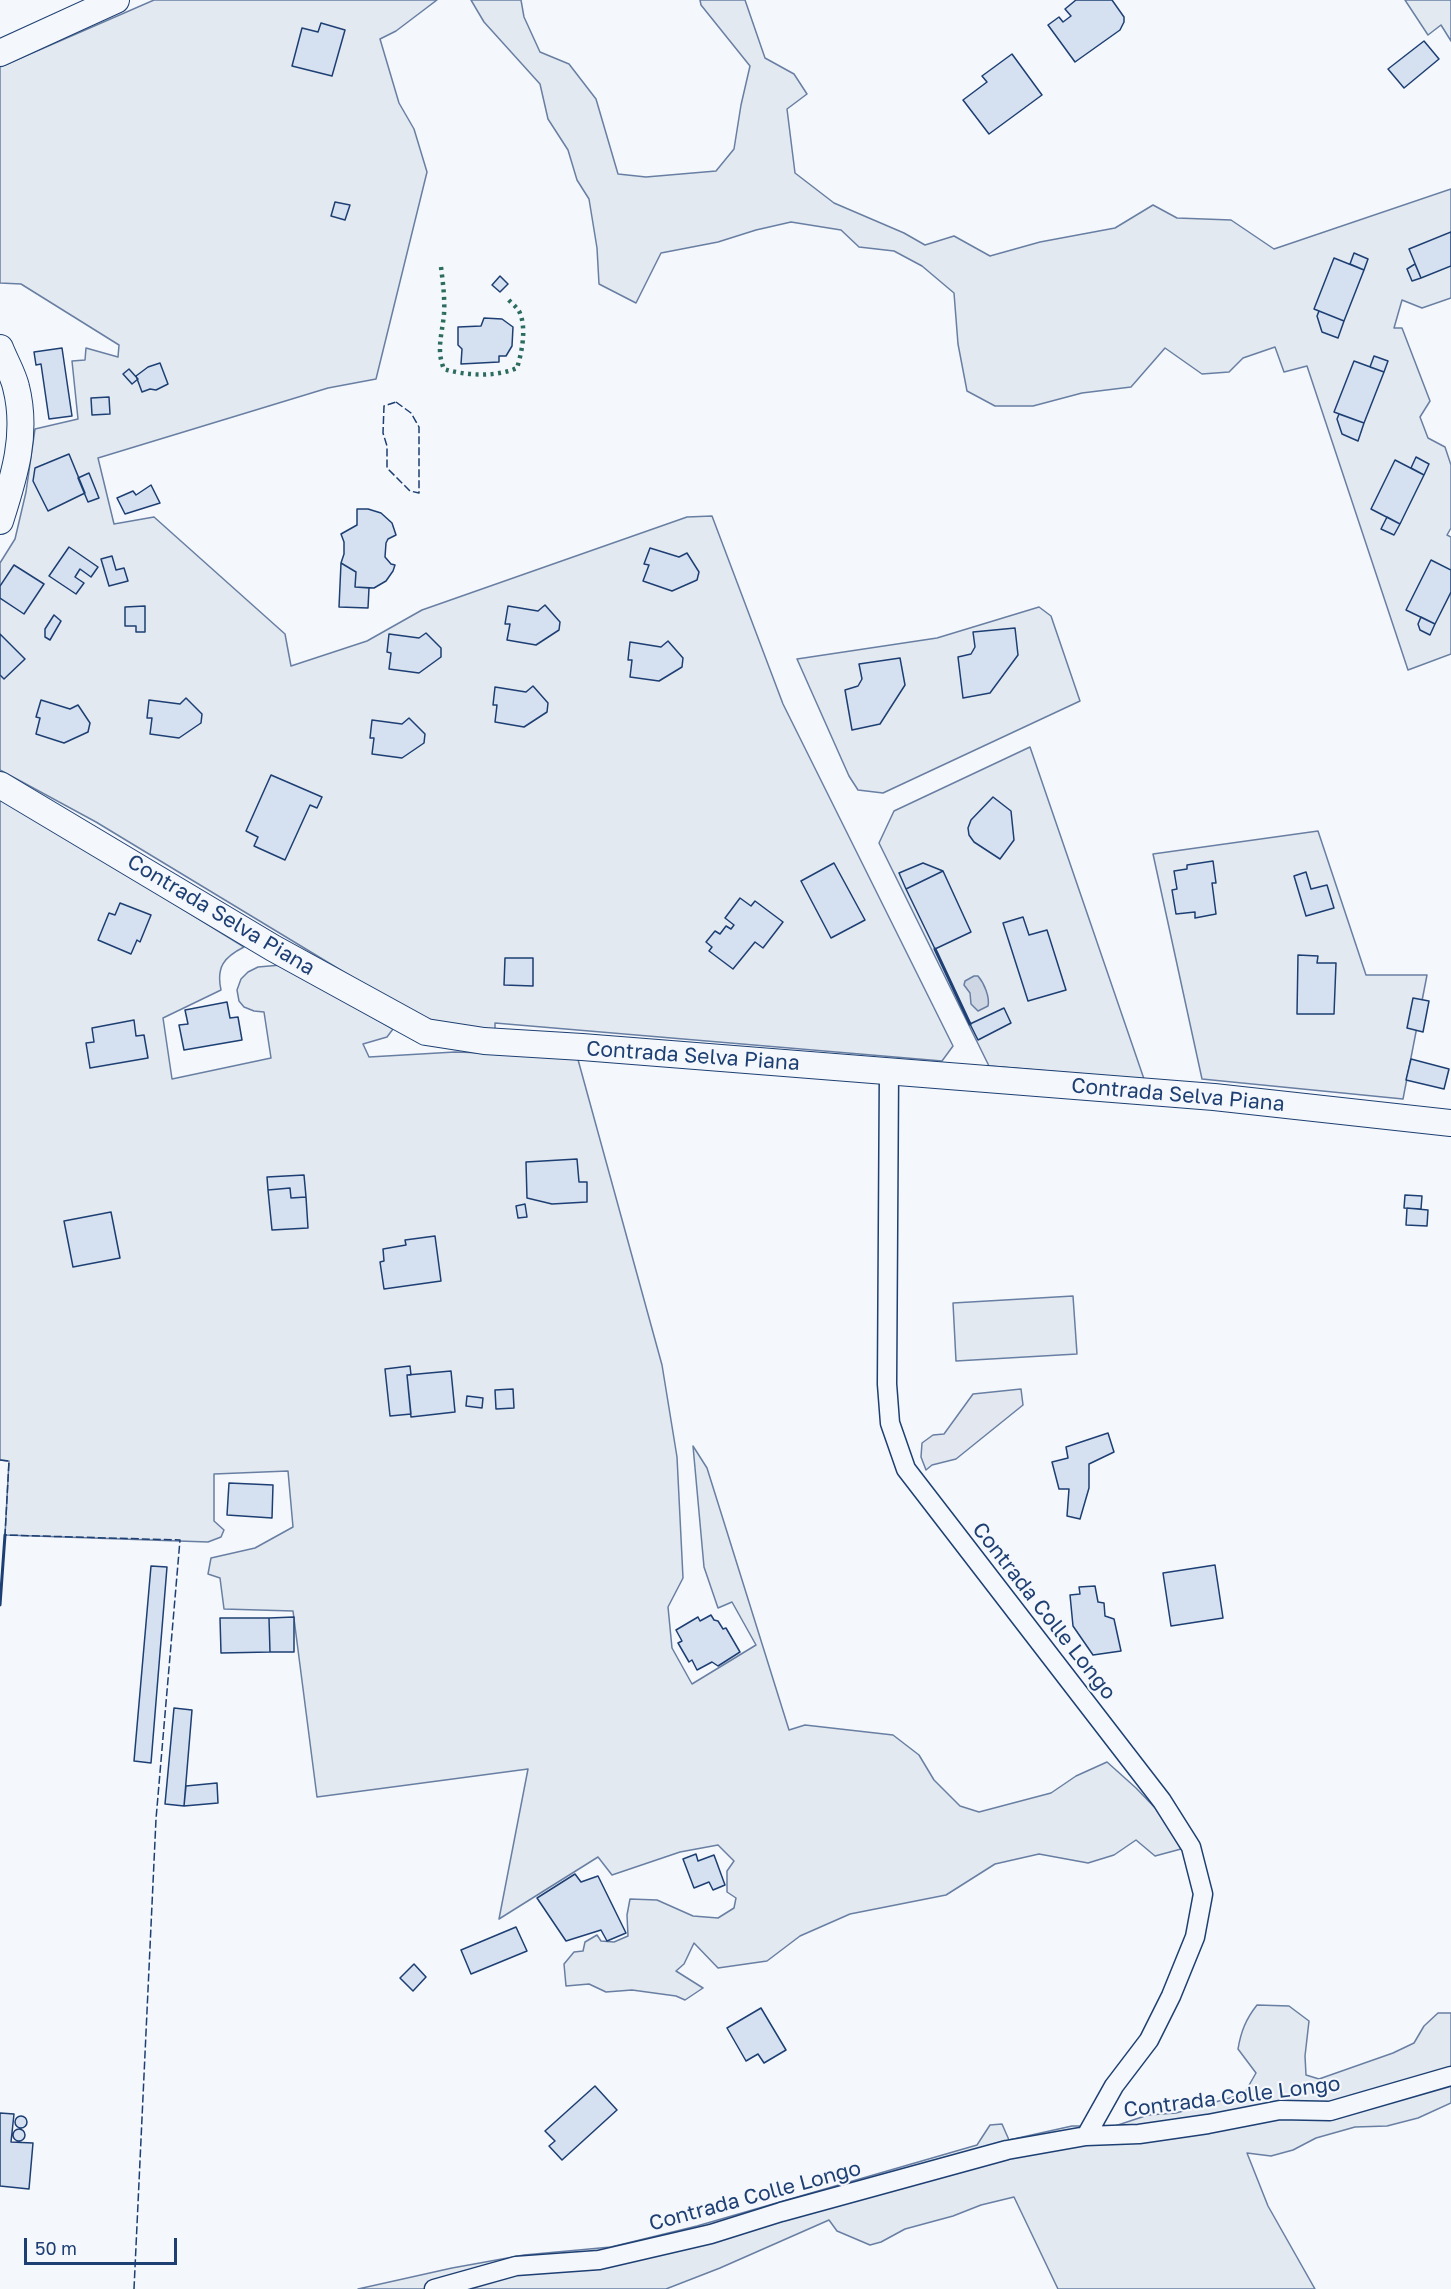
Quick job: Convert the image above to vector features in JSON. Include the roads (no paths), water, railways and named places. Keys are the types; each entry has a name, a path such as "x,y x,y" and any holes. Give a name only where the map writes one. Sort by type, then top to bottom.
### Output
{"street":[{"path":"0,53 116,0"},
{"path":"0,348 16,387 22,428 17,469 0,520"},
{"name":"Contrada Selva Piana","path":"0,785 273,948 426,1032 484,1041 1214,1097 1451,1123"},
{"name":"Contrada Colle Longo","path":"889,1071 887,1384 890,1423 906,1469 1162,1801 1191,1847 1203,1894 1195,1937 1171,1996 1149,2040 1114,2086 1086,2136"},
{"name":"Contrada Colle Longo","path":"434,2289 516,2266 599,2260 677,2241 1007,2150 1086,2136 1139,2134 1208,2124 1281,2110 1330,2111 1451,2076"}]}
